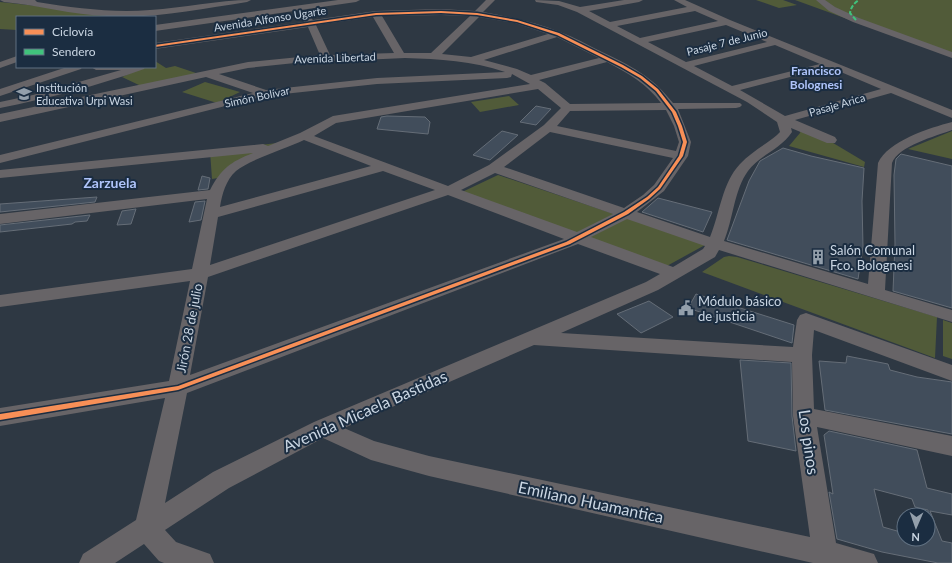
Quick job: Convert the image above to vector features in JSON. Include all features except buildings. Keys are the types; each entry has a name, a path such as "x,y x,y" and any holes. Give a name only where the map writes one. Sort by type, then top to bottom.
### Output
{"street":[{"path":"4,0 100,13 119,14 164,11 247,0"},
{"path":"156,28 296,7 356,0"},
{"path":"434,56 490,0"},
{"path":"539,0 558,1 580,10 767,108 783,120 831,140"},
{"path":"580,10 639,0"},
{"path":"678,0 890,90 952,114"},
{"path":"820,0 832,9 856,20 952,55"},
{"path":"22,2 111,5"},
{"path":"296,7 310,24 326,58"},
{"path":"609,25 695,8"},
{"name":"Avenida Alfonso Ugarte","path":"156,46 376,14 441,12 477,14 517,21 558,34 609,59 641,77 657,90 670,105 680,126 685,142 681,156"},
{"path":"376,14 401,56"},
{"path":"638,41 727,22"},
{"path":"470,60 558,34"},
{"name":"Pasaje 7 de Junio","path":"684,65 776,42"},
{"name":"Avenida Libertad","path":"0,118 248,65 285,60 401,56 434,56 470,60 504,67 541,85 556,96 567,108"},
{"path":"0,65 16,59"},
{"path":"530,79 609,59"},
{"path":"731,90 831,64"},
{"path":"0,93 74,68"},
{"path":"0,105 93,83 138,68"},
{"path":"206,74 265,93"},
{"name":"Simón Bolívar","path":"0,159 265,93 377,81 520,74"},
{"name":"Jirón 28 de julio","path":"147,528 178,388 215,194 223,178 232,168 247,160 304,136 333,120 541,85"},
{"name":"Pasaje Arica","path":"783,120 890,90"},
{"path":"0,301 200,274 447,191 494,168 548,128 567,108 736,105"},
{"path":"715,244 731,193 741,172 748,163 781,138 786,132 783,120"},
{"path":"876,293 885,163 888,155 929,134 952,126"},
{"path":"0,417 178,388 578,238 626,213 648,198 659,188 681,156 548,128"},
{"path":"304,136 447,191 673,273"},
{"path":"0,174 280,146"},
{"path":"212,214 384,167"},
{"path":"494,168 715,244 952,316"},
{"path":"0,219 215,194"},
{"name":"Avenida Micaela Bastidas","path":"92,563 222,480 322,428 652,286 709,253 715,244"},
{"name":"Los pinos","path":"825,558 804,416 802,355 806,320 952,373"},
{"path":"531,338 802,355"},
{"path":"804,416 952,446"},
{"name":"Emiliano Huamantica","path":"322,428 371,450 429,466 825,558 865,563"},
{"path":"147,528 168,552 201,563"}],"green space":[{"path":"756,0 783,0 797,5 779,8"},
{"path":"795,0 952,0 952,57"},
{"path":"0,2 132,16 16,16 16,30 0,29"},
{"path":"156,62 166,68 175,66 199,74 141,86 122,77 142,68 156,68"},
{"path":"205,82 240,92 217,103 182,92"},
{"path":"509,96 519,105 480,112 471,102"},
{"path":"801,127 818,134 865,162 864,167 789,146 800,133"},
{"path":"952,131 952,159 908,149"},
{"path":"277,143 218,178 212,179 210,151"},
{"path":"498,175 614,214 575,235 460,193"},
{"path":"629,217 705,245 665,267 586,239"},
{"path":"724,257 737,257 937,317 935,358 702,272"},
{"path":"943,320 952,323 952,359 943,356"}],"marked path":[{"path":"856,20 850,11 855,2 859,0"}],"cycle path":[{"path":"0,417 178,388 568,243 626,213 648,198 659,188 681,156 685,142 674,112 657,90 641,77 558,34 517,21 477,14 441,12 376,14 156,46"}],"place":[{"name":"Institución Educativa Urpi Wasi","path":"24,94"},
{"name":"Salón Comunal Fco. Bolognesi","path":"818,257"},
{"name":"Módulo básico de justicia","path":"686,308"}],"district":[{"name":"Francisco Bolognesi","path":"816,78"},
{"name":"Zarzuela","path":"110,183"}]}
